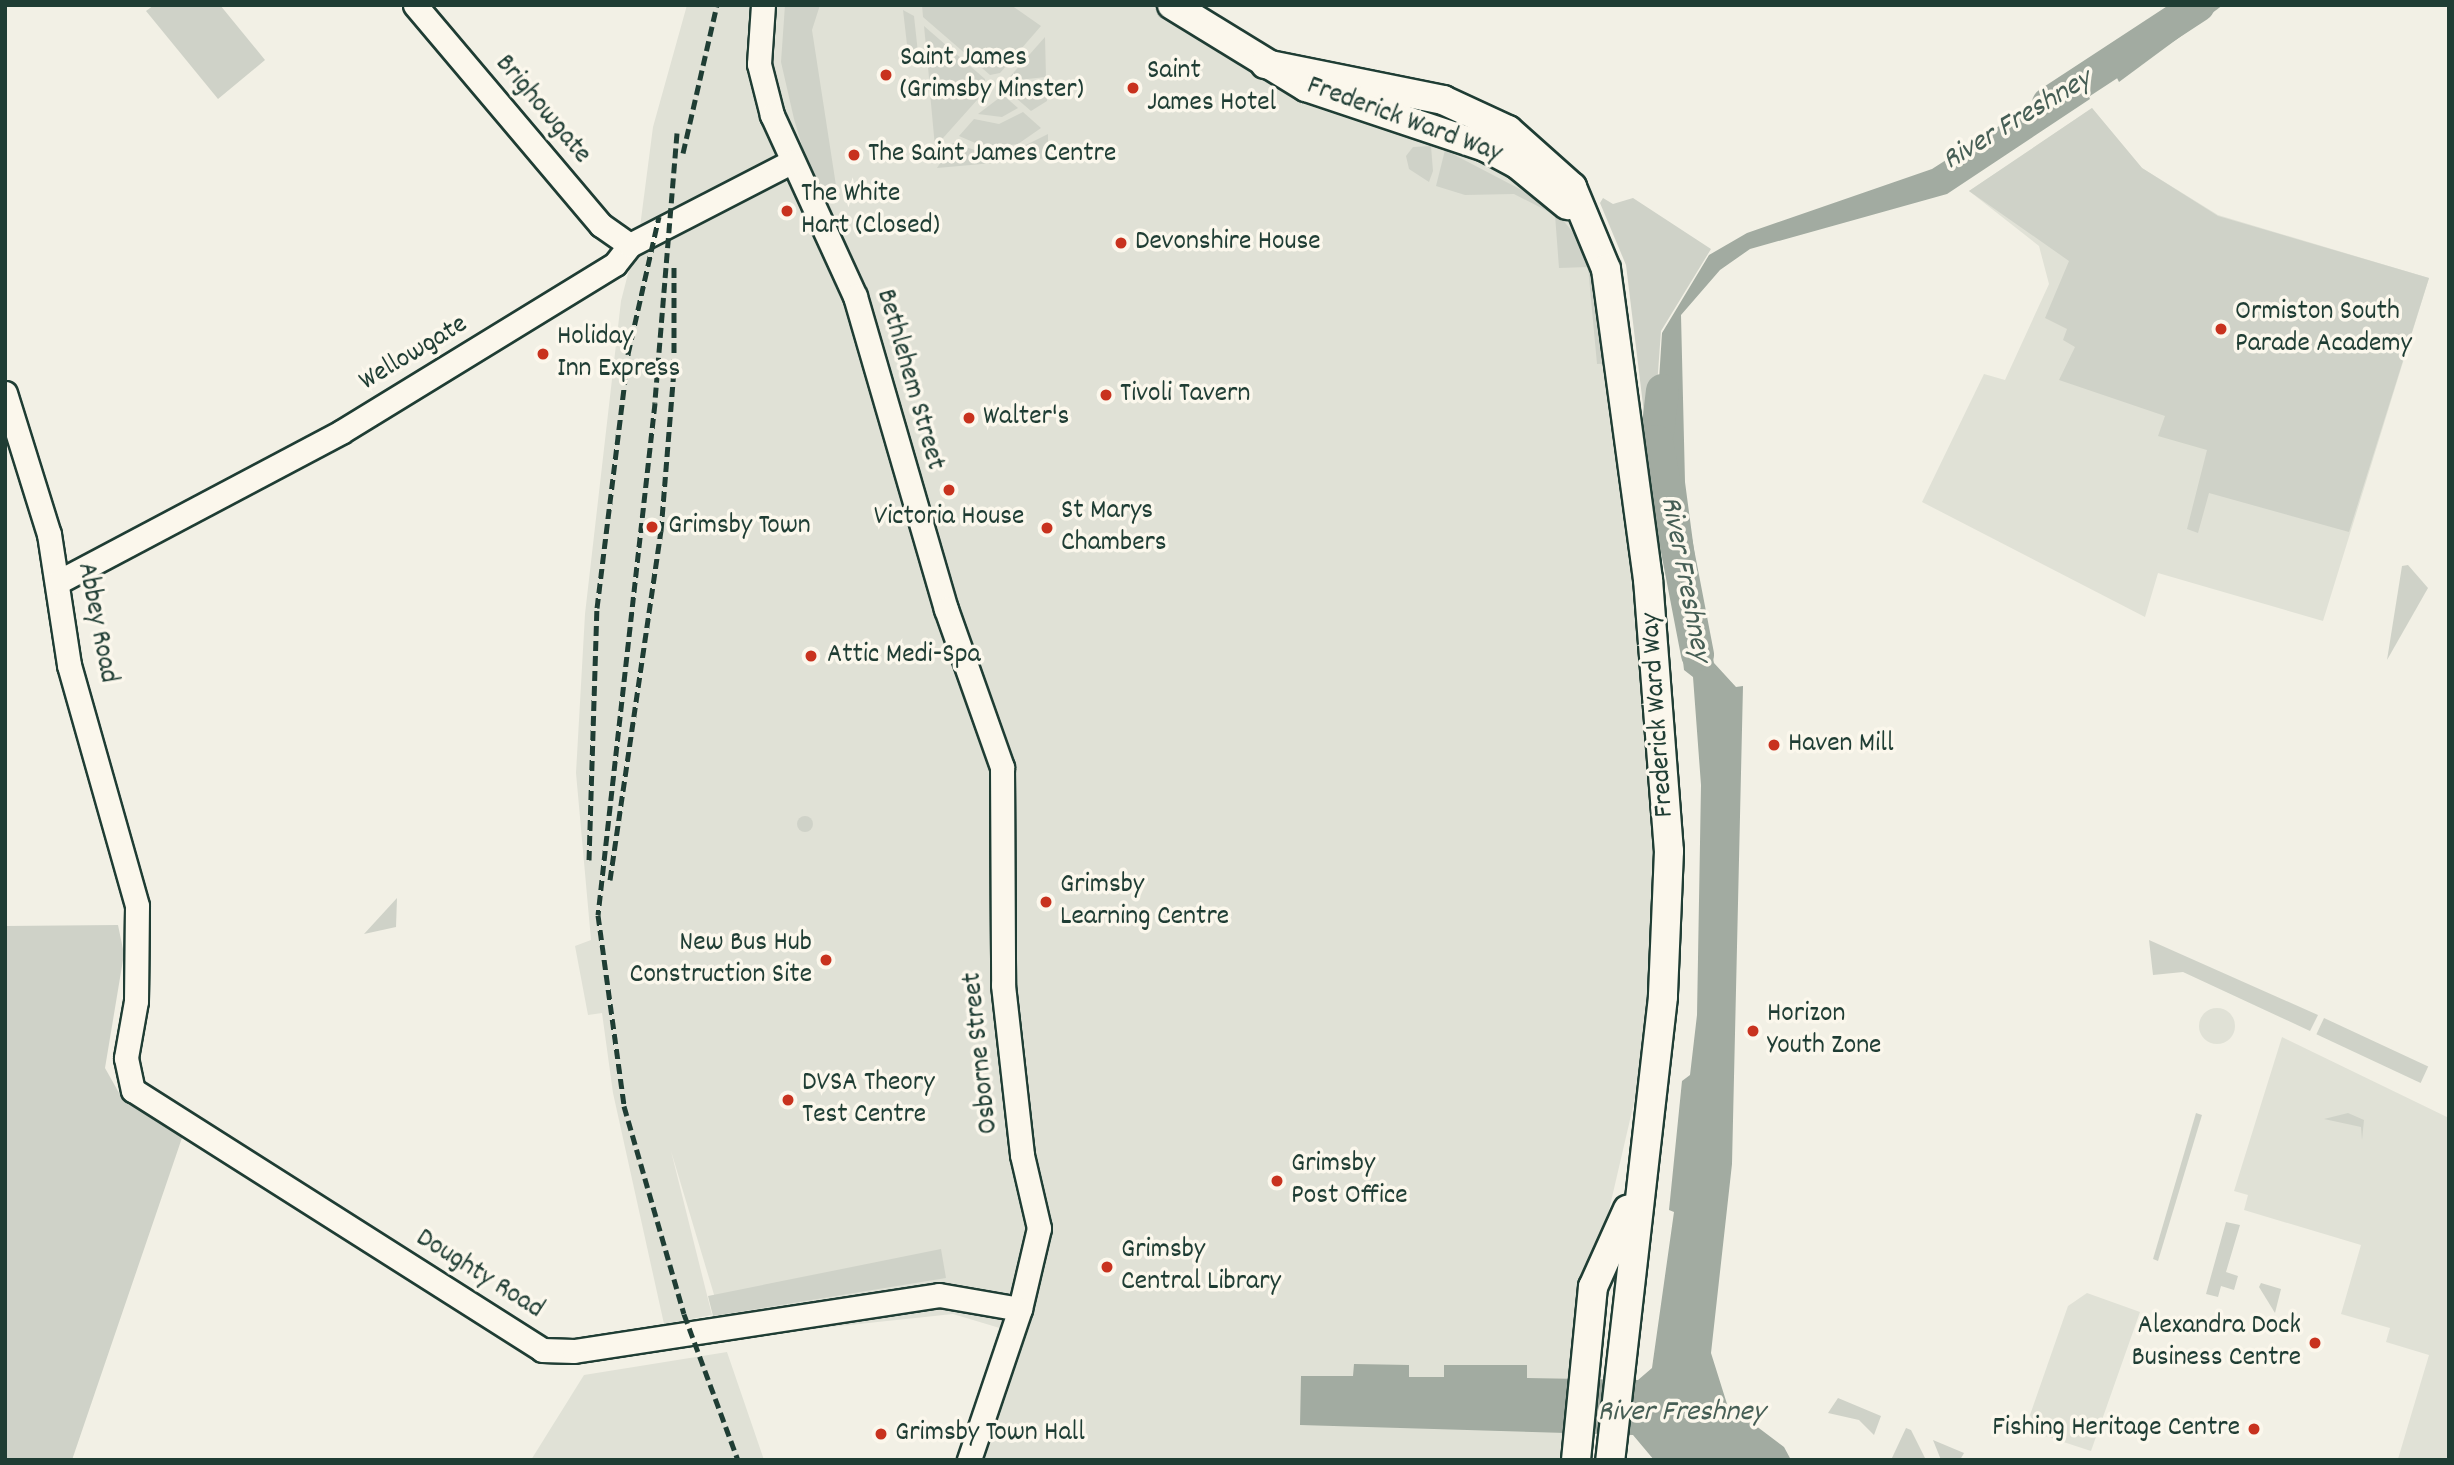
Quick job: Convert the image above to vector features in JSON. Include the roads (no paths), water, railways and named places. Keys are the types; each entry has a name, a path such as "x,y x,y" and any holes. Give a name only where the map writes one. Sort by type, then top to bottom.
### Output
{"main road":[{"name":"Frederick Ward Way","path":"1172,5 1265,64 1443,100 1476,113 1548,161 1586,210 1597,242 1627,406 1666,761 1668,925 1618,1366 1611,1455"},
{"name":"Frederick Ward Way","path":"1576,1455 1593,1287 1638,1191"}],"street":[{"name":"Brighowgate","path":"415,5 601,225 630,245"},
{"name":"Bethlehem Street","path":"763,5 759,64 791,162 855,296 950,622 998,746 1004,786"},
{"name":"Wellowgate","path":"58,582 356,424 615,264 630,245 791,162"},
{"name":"Abbey Road","path":"5,393 58,582 69,665 137,906"},
{"name":"Osborne Street","path":"969,1460 1020,1309 1039,1228 1016,1112 1003,985 1004,786"},
{"name":"Doughty Road","path":"137,906 136,1001 126,1058 133,1090 542,1350 574,1351 939,1295 967,1295 1020,1309"}],"water":[{"path":"2182,5 2223,5 2119,82 2107,58"},
{"path":"2079,75 2090,99 1947,194 1750,249 1720,270 1681,315 1685,482 1696,565 1683,561 1670,539 1656,427 1662,333 1709,255 1747,233 1932,169"},
{"name":"River Freshney","path":"1677,608 1703,614 1714,663 1736,687 1743,686 1732,1164 1711,1353 1727,1404 1784,1447 1791,1460 1654,1460 1633,1435 1300,1425 1301,1376 1353,1376 1354,1364 1409,1365 1409,1377 1444,1377 1444,1365 1527,1365 1527,1378 1638,1380 1652,1368 1674,1212 1669,1210 1682,1081 1690,1075 1697,1015 1701,785 1693,677 1684,670"}],"waterway":[{"name":"River Freshney","path":"2048,103 2198,5"},
{"name":"River Freshney","path":"1662,390 1656,441 1697,654"}],"railway":[{"path":"683,153 717,5"},
{"path":"677,133 655,403 598,915 624,1106 684,1314 738,1460"},
{"path":"589,860 597,608 628,354 659,216"},
{"path":"610,880 661,531 674,368 674,265"}],"place":[{"name":"Saint James (Grimsby Minster)","path":"886,75"},
{"name":"Saint James Hotel","path":"1133,88"},
{"name":"The Saint James Centre","path":"854,155"},
{"name":"The White Hart (Closed)","path":"787,211"},
{"name":"Devonshire House","path":"1121,243"},
{"name":"Ormiston South Parade Academy","path":"2221,329"},
{"name":"Holiday Inn Express","path":"543,354"},
{"name":"Tivoli Tavern","path":"1106,395"},
{"name":"Walter's","path":"969,418"},
{"name":"Victoria House","path":"949,490"},
{"name":"Grimsby Town","path":"652,527"},
{"name":"St Marys Chambers","path":"1047,528"},
{"name":"Attic Medi-Spa","path":"811,656"},
{"name":"Haven Mill","path":"1774,745"},
{"name":"Grimsby Learning Centre","path":"1046,902"},
{"name":"New Bus Hub Construction Site","path":"826,960"},
{"name":"Horizon Youth Zone","path":"1753,1031"},
{"name":"DVSA Theory Test Centre","path":"788,1100"},
{"name":"Grimsby Post Office","path":"1277,1181"},
{"name":"Grimsby Central Library","path":"1107,1267"},
{"name":"Alexandra Dock Business Centre","path":"2315,1343"},
{"name":"Fishing Heritage Centre","path":"2254,1429"},
{"name":"Grimsby Town Hall","path":"881,1434"}]}
